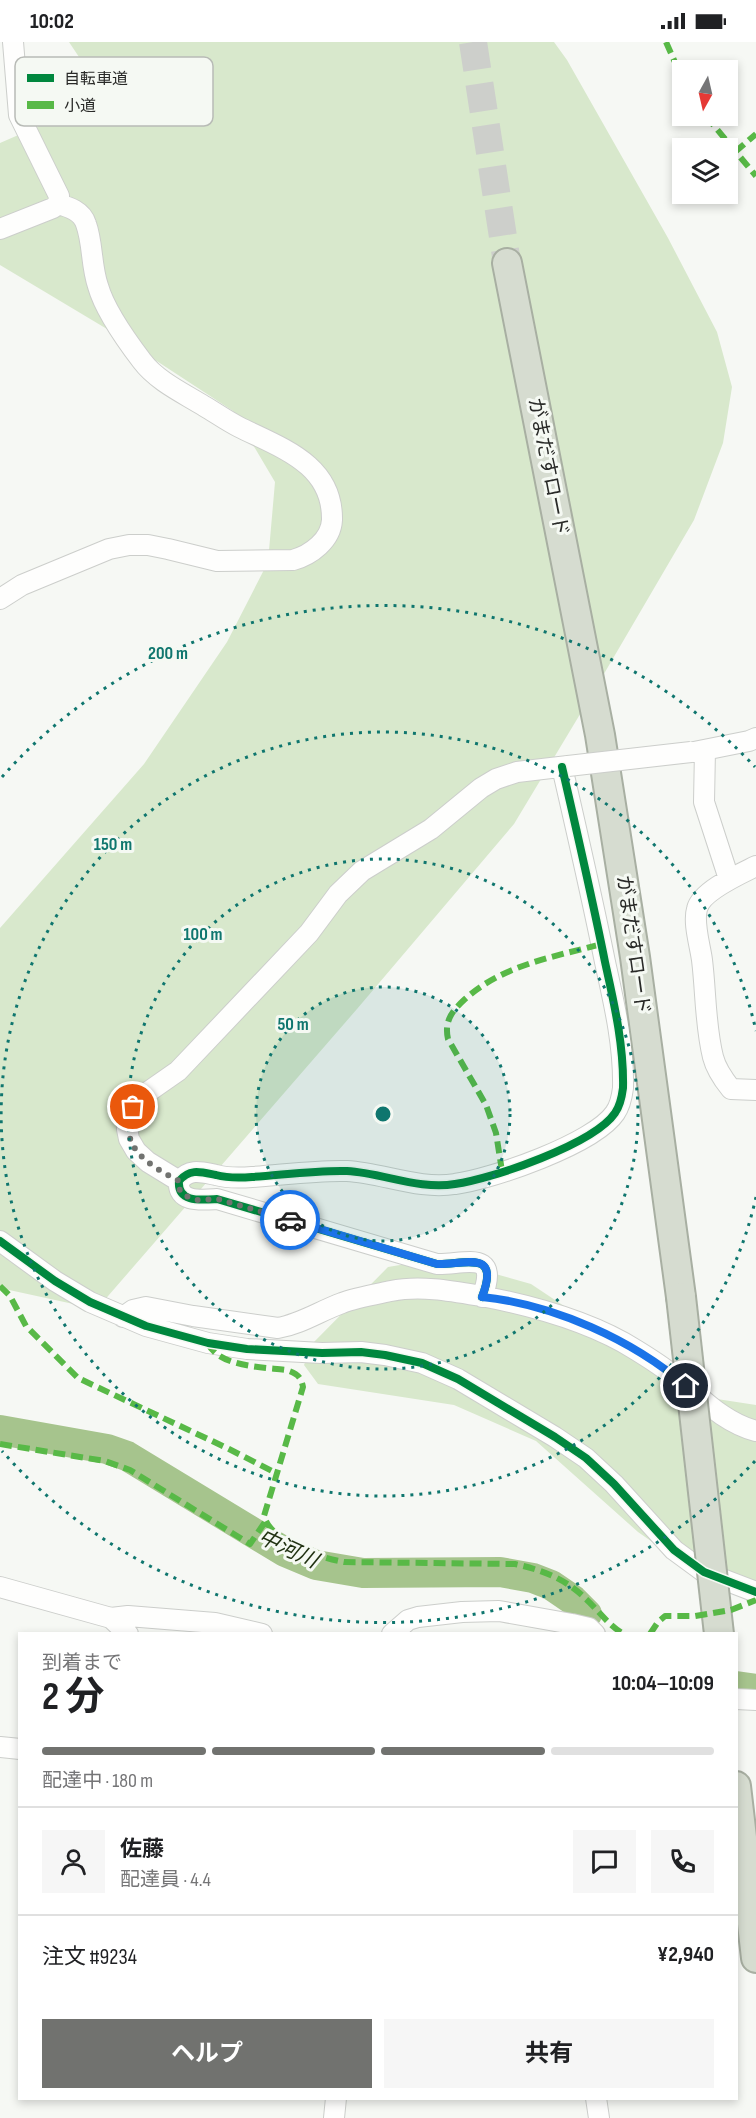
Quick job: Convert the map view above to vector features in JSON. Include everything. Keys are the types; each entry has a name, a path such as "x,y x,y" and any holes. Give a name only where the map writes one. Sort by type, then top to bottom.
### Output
{"highway":[{"name":"がまだすロード","path":"507,263 600,735 635,957 681,1297 719,1632"},
{"path":"738,1803 756,1958"}],"street":[{"path":"9,44 15,87"},
{"path":"22,126 58,192 58,204"},
{"path":"0,229 58,204"},
{"path":"0,599 33,581 108,549 129,545 158,547 217,561 293,560 305,557 316,549 330,533 332,524 332,509 328,492 320,478 298,456 237,426 162,380 143,363 105,304 97,286 86,223 79,213 58,204"},
{"path":"179,1181 148,1162 133,1145 127,1129 133,1107 145,1094 178,1071 309,933 338,894 362,871 431,829 481,788 496,779 517,772 698,751 756,738"},
{"path":"698,751 704,802 729,879"},
{"path":"482,1297 487,1286 487,1276 485,1268 479,1262 467,1260 452,1264 437,1264 217,1199 188,1198 178,1187 179,1181 190,1172 200,1171 239,1178 347,1171 424,1184 456,1184 551,1154 597,1129 614,1114 623,1089 621,1044 565,766"},
{"path":"756,866 729,879 707,895 696,909 713,1058 731,1089 756,1090"},
{"path":"0,1241 55,1281 90,1302 146,1326 208,1343 247,1349 286,1352 361,1352 385,1355 422,1363 458,1379 586,1458 614,1484 674,1550 704,1572 756,1592"},
{"path":"123,1317 133,1310 146,1307 193,1317 278,1328 290,1326 344,1302 393,1290 438,1289 518,1304 557,1315 621,1342 675,1376 729,1421 756,1431"},
{"path":"0,1587 111,1618 128,1616 215,1623 253,1632"},
{"path":"394,1632 408,1620 418,1617 499,1611 604,1631"},
{"path":"111,1618 126,1632"},
{"path":"738,1699 756,1700"},
{"path":"0,1747 18,1749"},
{"path":"334,2118 336,2100"},
{"path":"596,2100 599,2118"}],"green space":[{"path":"69,42 554,42 567,60 668,238 717,332 732,387 723,443 694,520 514,824 102,1303 78,1305 0,1288 0,928 144,764 227,642 268,562 275,482 233,411 117,335 0,265 0,143 39,126 213,126 213,57 79,57"},
{"path":"424,1261 481,1270 531,1284 621,1344 717,1399 756,1405 756,1590 701,1576 638,1532 536,1441 454,1405 318,1384 304,1365 313,1343 388,1267"}],"waterway":[{"name":"中河川","path":"0,1430 107,1449 127,1456 285,1552 316,1565 363,1573 500,1572 533,1578 551,1585 573,1600 587,1614"},
{"name":"中河川","path":"738,1686 756,1689"}],"tunnel":[{"path":"473,42 507,263"}],"marked path":[{"path":"666,42 674,60"},
{"path":"714,126 756,176"},
{"path":"738,149 756,134"},
{"path":"502,1171 496,1133 486,1105 448,1039 447,1027 450,1017 456,1008 480,987 512,970 547,958 602,944"},
{"path":"0,1286 10,1296 26,1326 78,1378 276,1473"},
{"path":"208,1343 213,1351 231,1361 286,1370 301,1380 303,1387 264,1516 276,1534 310,1553 344,1562 525,1566 544,1572 570,1586 621,1632"},
{"path":"0,1444 105,1461 130,1470 250,1544 265,1522"},
{"path":"651,1632 665,1616 695,1616 731,1610 756,1600"}],"cycle path":[{"path":"482,1297 487,1282 487,1271 483,1265 476,1262 437,1264 217,1199 191,1199 182,1193 179,1181 187,1174 196,1172 238,1178 347,1171 428,1185 455,1184 516,1168 565,1148 604,1125 615,1113 619,1104 623,1088 622,1056 612,993 562,767"},
{"path":"0,1241 55,1281 90,1302 146,1326 208,1343 247,1349 322,1353 361,1352 385,1355 422,1363 458,1379 586,1458 614,1484 674,1550 704,1572 756,1592"}],"way so far":[{"path":"133,1107 127,1129 129,1139 136,1151 148,1162 179,1181 178,1187 183,1195 198,1200 217,1199 290,1220"}],"route":[{"path":"290,1220 437,1264 452,1264 467,1260 479,1262 485,1268 487,1276 487,1286 482,1297 548,1312 603,1333 636,1350 686,1386"}]}
